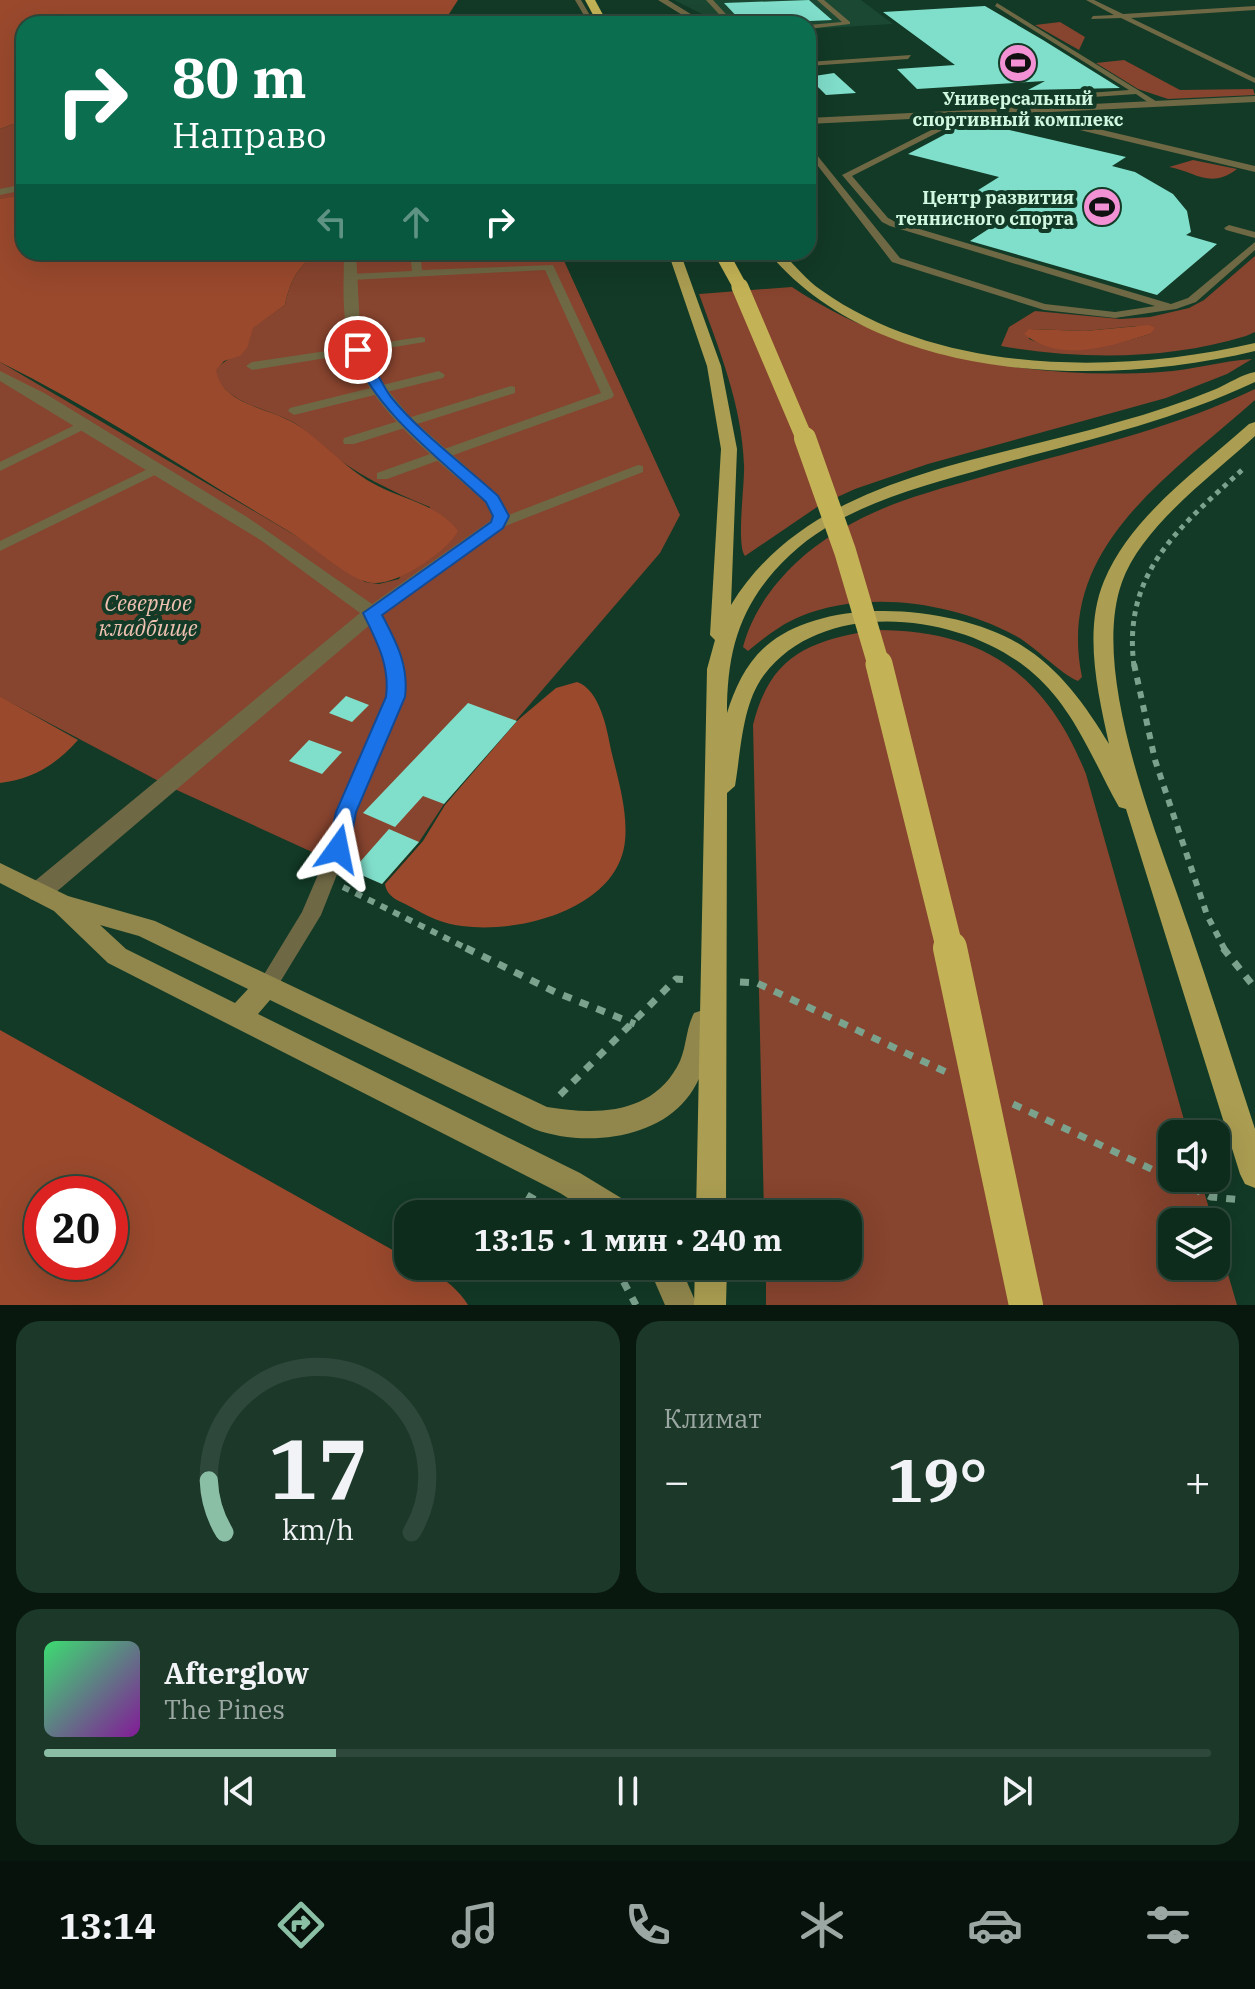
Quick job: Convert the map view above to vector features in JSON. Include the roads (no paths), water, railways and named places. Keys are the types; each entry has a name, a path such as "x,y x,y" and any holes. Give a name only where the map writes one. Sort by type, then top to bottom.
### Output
{"highway":[{"path":"725,260 777,367 814,462 873,641 952,955 1026,1305"}],"main road":[{"path":"677,260 714,366 729,449 717,669 710,981 711,1200"},
{"path":"782,260 817,294 854,315 923,342 987,356 1062,366 1132,367 1189,362 1255,347"},
{"path":"717,669 738,608 765,569 840,513 915,483 1167,410 1255,376"},
{"path":"1255,427 1142,536 1112,583 1105,612 1104,655 1111,702 1155,857 1255,1174"},
{"path":"714,841 738,715 747,687 761,663 782,645 819,627 892,617 970,629 1018,652 1039,667 1082,718 1103,750 1155,857"},
{"path":"0,872 50,898 146,928 544,1120 594,1126 619,1123 666,1102 681,1088 693,1070 710,981"},
{"path":"50,898 117,956 518,1160 570,1183 597,1200"},
{"path":"239,1017 267,986"},
{"path":"670,1280 681,1305"},
{"path":"710,1305 711,1280"}],"street":[{"path":"662,0 689,16"},
{"path":"816,121 1255,99"},
{"path":"50,898 372,613 498,524 501,516 499,507 406,422 377,390 358,350 353,327 350,260"},
{"path":"0,375 87,423 156,469 259,529 324,573 372,613"}],"lane":[{"path":"578,0 593,16"},
{"path":"709,0 724,16"},
{"path":"816,26 848,23 820,0"},
{"path":"1089,0 1255,81"},
{"path":"997,5 1155,103"},
{"path":"1179,6 1208,20"},
{"path":"1093,18 1255,8"},
{"path":"816,63 908,57"},
{"path":"1008,110 1020,100 1136,92"},
{"path":"1008,110 1255,169"},
{"path":"969,113 847,172 885,220 1172,307"},
{"path":"921,115 938,119 943,125"},
{"path":"816,157 896,260 1044,307 1129,314 1135,307 1119,291"},
{"path":"1229,228 1255,235"},
{"path":"1115,315 1172,307 1192,300 1255,245"},
{"path":"416,260 417,273"},
{"path":"351,277 549,267 608,395 382,476"},
{"path":"252,366 421,340"},
{"path":"294,411 439,375"},
{"path":"349,441 511,390"},
{"path":"0,467 87,423"},
{"path":"0,547 156,469"},
{"path":"498,524 638,469"},
{"path":"267,986 311,915 338,849 346,812 395,697 398,678 392,654 372,613"}],"place":[{"name":"Универсальный спортивный комплекс","path":"1018,63"},
{"name":"Центр развития теннисного спорта","path":"1102,207"}],"park label":[{"name":"Северное кладбище","path":"148,614"}]}
